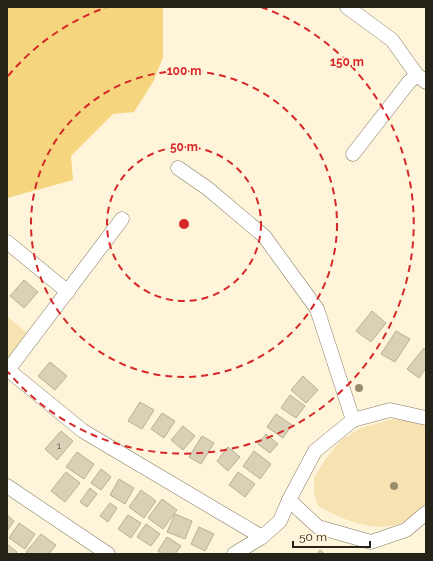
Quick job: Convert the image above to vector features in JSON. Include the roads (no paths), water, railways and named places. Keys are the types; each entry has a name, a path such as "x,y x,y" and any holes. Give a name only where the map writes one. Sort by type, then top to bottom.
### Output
{"street":[{"path":"347,7 392,40 421,79 409,82 353,154"},
{"path":"178,168 207,188 264,236 317,309 353,420"},
{"path":"122,219 8,370 83,431 262,538"},
{"path":"7,242 68,292"},
{"path":"234,554 262,538 280,522 289,500 315,451 353,420 390,410 426,418"},
{"path":"7,486 108,554"},
{"path":"289,500 318,527 371,542 406,530 426,513"}]}
